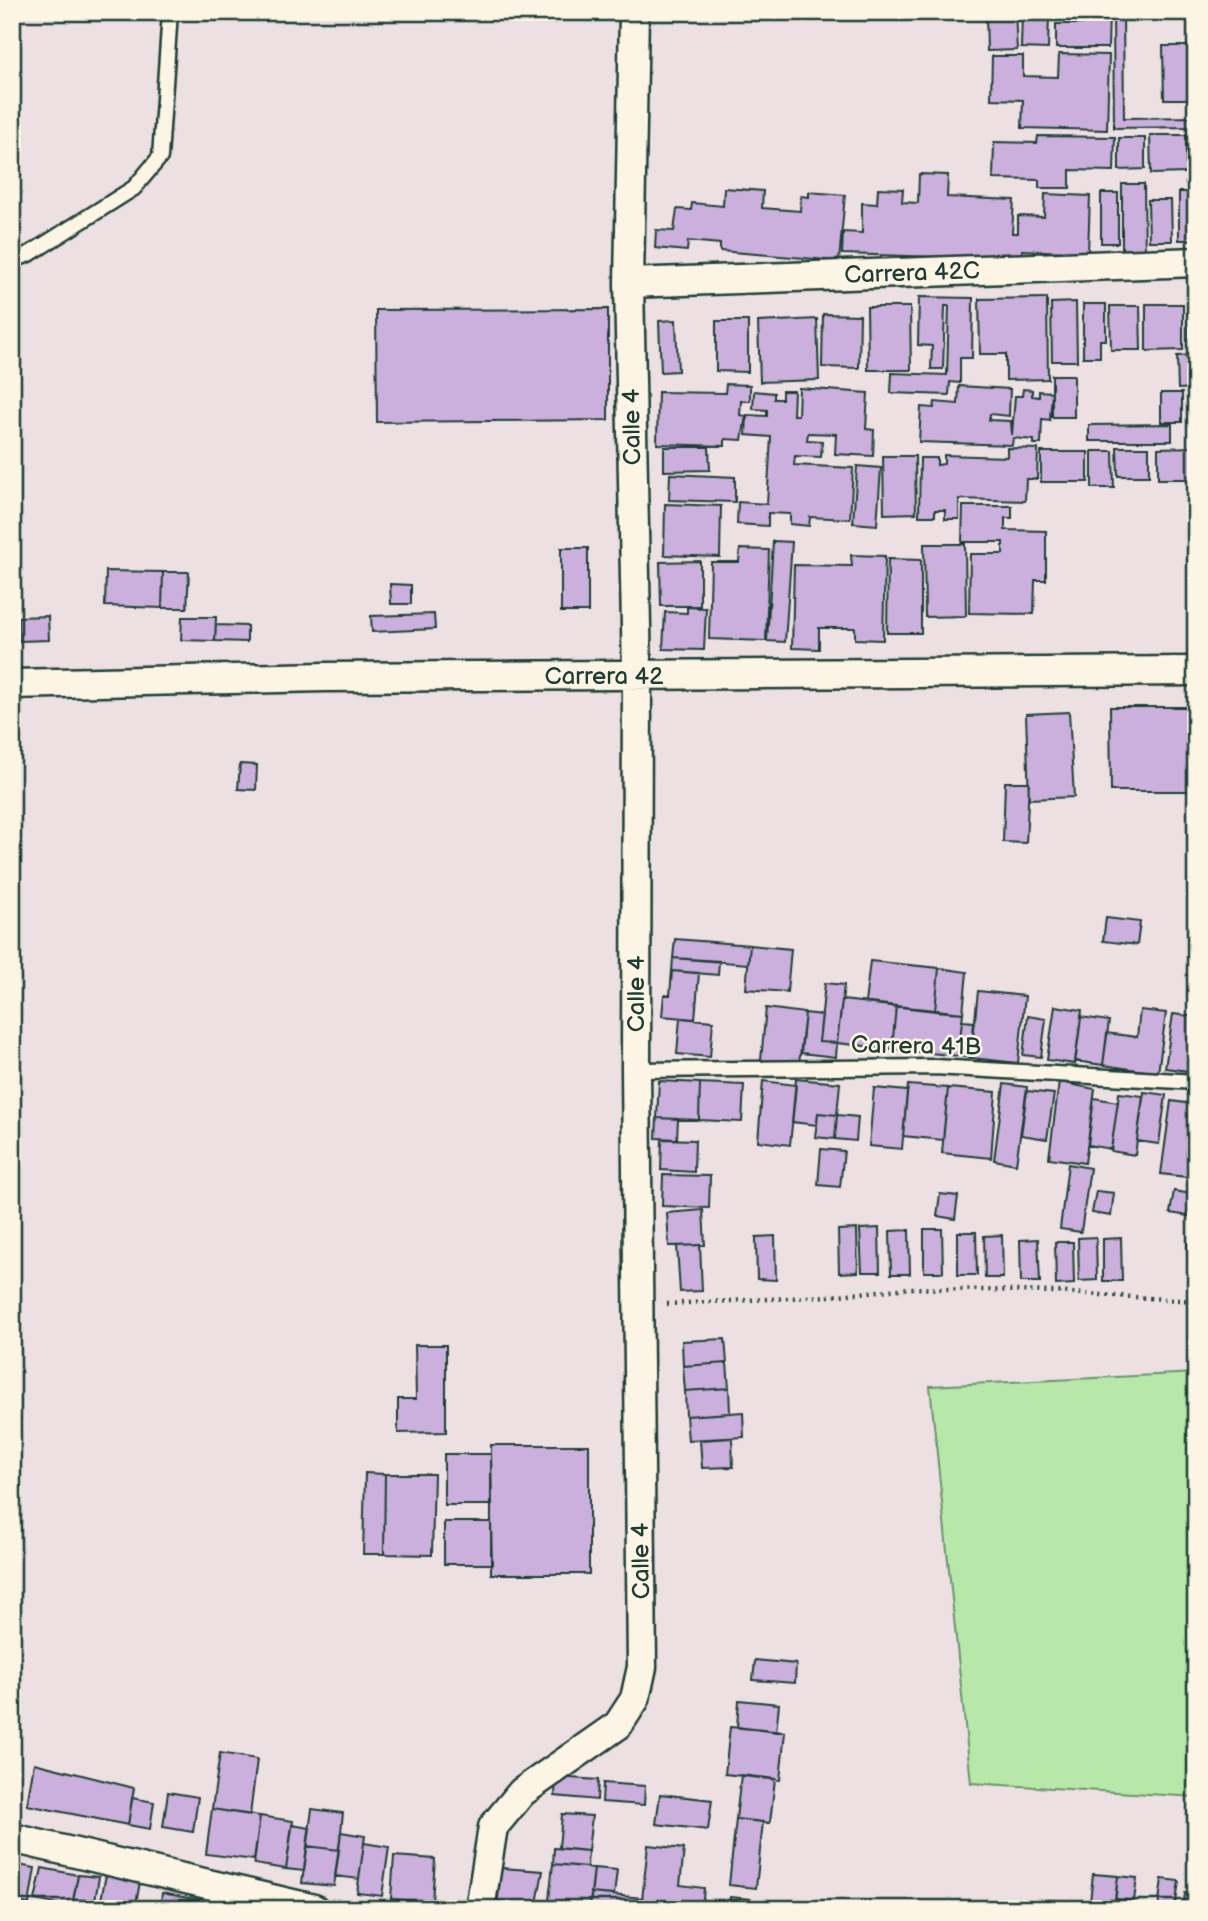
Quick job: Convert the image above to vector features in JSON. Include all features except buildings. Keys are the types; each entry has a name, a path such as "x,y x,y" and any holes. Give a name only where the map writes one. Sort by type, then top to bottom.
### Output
{"street":[{"name":"Calle 4","path":"480,1909 494,1827 522,1792 618,1725 635,1699 642,1667 636,1070 637,676 629,283 634,12"},
{"name":"Carrera 42C","path":"629,283 1196,262"},
{"name":"Carrera 42","path":"12,684 325,677 1196,671"},
{"path":"12,1838 314,1909"}],"lane":[{"path":"12,261 31,253 134,188 160,158 170,12"},
{"name":"Carrera 41B","path":"636,1070 935,1067 1196,1082"}],"path":[{"path":"638,1304 696,1305 910,1288 1055,1292 1196,1301"}],"green space":[{"path":"1196,1373 1196,1797 971,1783 930,1386"}]}
